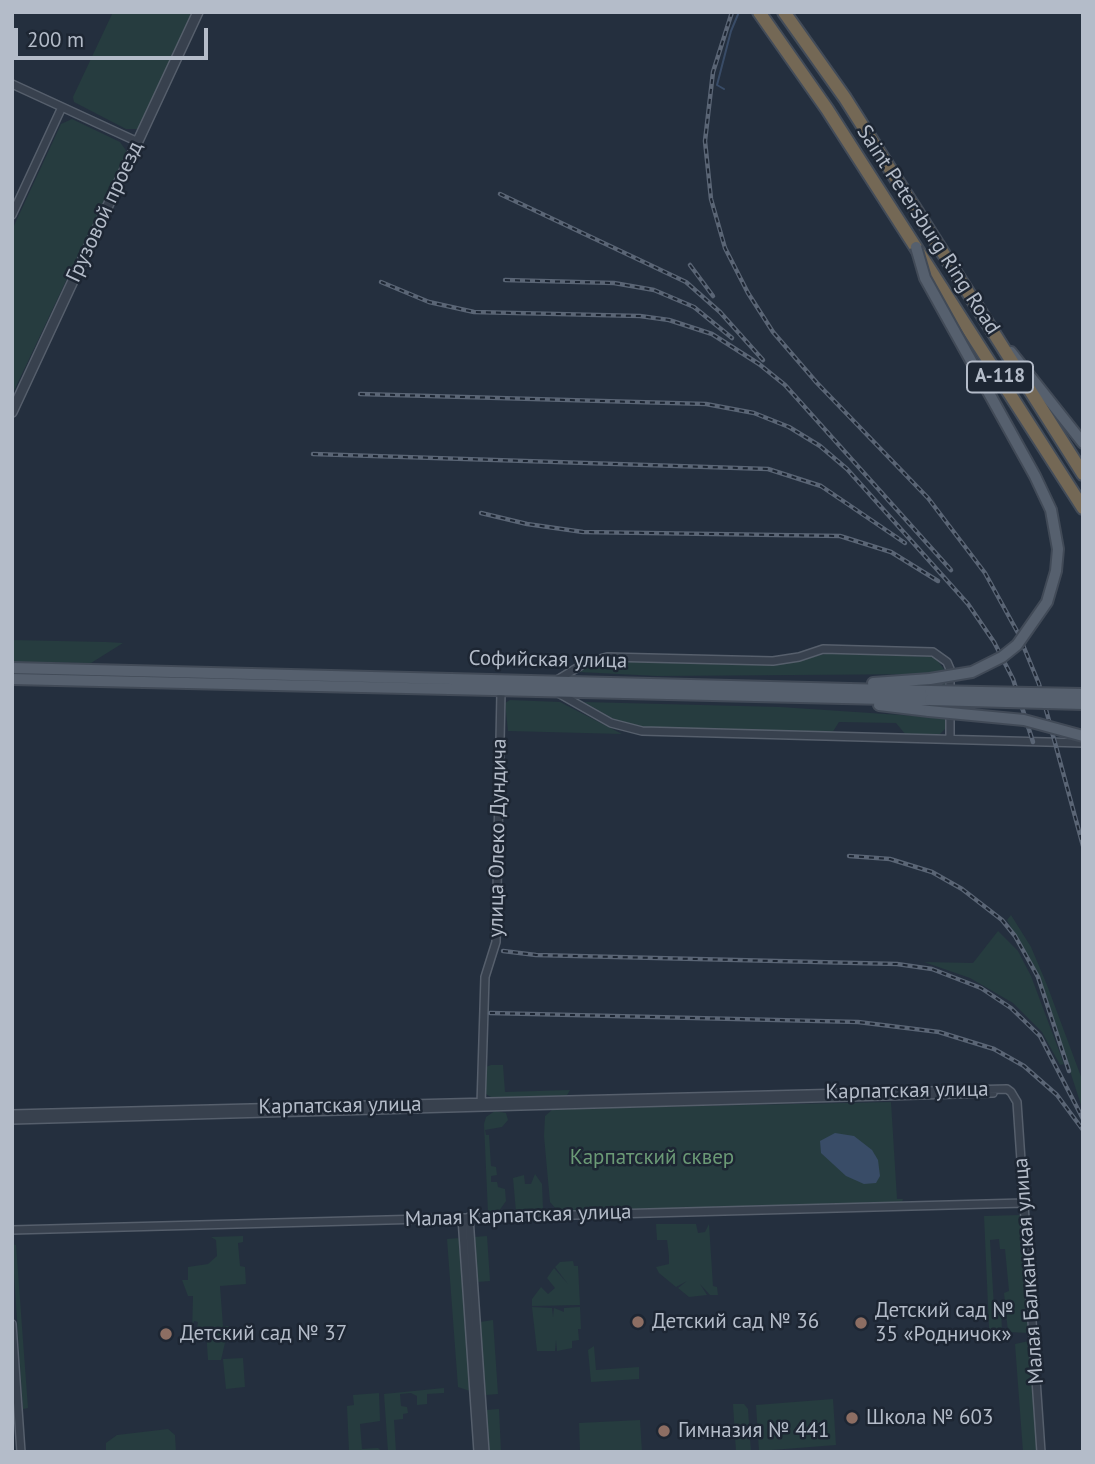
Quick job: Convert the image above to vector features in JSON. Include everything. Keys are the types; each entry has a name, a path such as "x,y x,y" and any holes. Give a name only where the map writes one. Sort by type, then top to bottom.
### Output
{"highway":[{"name":"Saint Petersburg Ring Road","path":"759,12 827,109 1083,508"},
{"name":"Saint Petersburg Ring Road","path":"783,12 845,98 1083,474"}],"main road":[{"path":"916,247 925,278 1035,476 1051,510 1058,549 1056,570 1047,602 1038,620 1017,645 1002,657 930,695"},
{"path":"983,317 1083,443"},
{"name":"Софийская улица","path":"12,667 849,687 930,695"},
{"name":"Софийская улица","path":"12,679 848,701 930,695"},
{"path":"930,695 1083,695"},
{"path":"930,695 1083,704"},
{"path":"930,695 1083,736"}],"street":[{"name":"Грузовой проезд","path":"12,412 198,12"},
{"path":"12,84 138,142"},
{"path":"12,215 62,107"},
{"path":"557,680 585,663 607,657 773,661 799,657 823,649 933,652 947,662 950,670 950,739"},
{"name":"улица Олеко Дундича","path":"481,1105 485,977 496,942 501,692"},
{"path":"557,693 611,723 642,731 1083,743"},
{"name":"Карпатская улица","path":"12,1114 1011,1092"},
{"name":"Малая Балканская улица","path":"1011,1092 1017,1102 1041,1452"},
{"name":"Карпатская улица","path":"12,1120 481,1105"},
{"name":"Малая Карпатская улица","path":"12,1230 1024,1203"},
{"path":"465,1218 478,1452"},
{"path":"465,1218 485,1452"},
{"path":"12,1324 21,1452"}],"green space":[{"path":"113,12 193,12 138,129 126,129 74,102 73,97"},
{"path":"72,119 120,142 127,152 12,395 12,230 61,124"},
{"path":"12,640 123,643 91,663 12,662"},
{"path":"830,653 935,657 946,672 945,729 939,735 906,735 896,723 839,722 832,733 639,727 617,721 584,702 780,707 931,717 932,674 657,676 579,672 602,661 773,665"},
{"path":"510,700 560,702 622,734 508,731 505,703"},
{"path":"1011,915 1031,947 1083,1082 1083,1111 1043,988 1007,920"},
{"path":"998,931 1018,951 1031,976 1064,1064 1060,1065 1042,1032 1013,1003 970,978 924,962 973,963"},
{"path":"503,1065 505,1092 570,1090 566,1097 494,1099 486,1094 486,1067"},
{"name":"Карпатский сквер","path":"891,1102 897,1199 903,1199 902,1202 563,1211 556,1209 550,1202 544,1136 545,1116 553,1109"},
{"path":"495,1111 506,1113 508,1120 502,1127 485,1130 486,1135 489,1135 491,1166 496,1167 497,1175 491,1176 491,1182 497,1182 498,1187 505,1189 506,1201 499,1211 488,1213 484,1124 486,1117"},
{"path":"535,1174 542,1184 543,1208 540,1211 516,1212 513,1178 524,1175 525,1184 531,1184"},
{"path":"1021,1215 1029,1333 1008,1332 1004,1293 1009,1291 1005,1249 1000,1249 999,1239 990,1240 994,1307 1001,1308 1002,1331 994,1334 989,1328 984,1216"},
{"path":"656,1224 696,1224 698,1233 705,1232 709,1224 713,1286 717,1287 718,1295 710,1295 700,1284 707,1295 689,1297 678,1288 687,1281 676,1287 659,1273 656,1267 669,1264 669,1256 667,1240 657,1240"},
{"path":"243,1236 243,1242 238,1243 240,1266 245,1267 246,1284 220,1286 223,1326 229,1326 230,1338 225,1343 221,1360 208,1360 206,1329 197,1328 198,1322 194,1321 192,1332 193,1296 188,1296 182,1280 188,1280 188,1267 208,1264 217,1256 216,1240 211,1237"},
{"path":"487,1236 490,1281 477,1282 474,1237"},
{"path":"459,1238 470,1391 458,1387 447,1239"},
{"path":"12,1244 16,1245 28,1408 23,1409"},
{"path":"573,1261 574,1266 578,1266 580,1305 532,1306 532,1299 541,1287 548,1294 555,1288 547,1278 554,1268 568,1284 555,1267 560,1262"},
{"path":"532,1307 552,1308 553,1317 554,1308 564,1312 564,1308 580,1307 579,1340 572,1341 572,1348 557,1351 556,1340 555,1351 537,1351"},
{"path":"493,1320 498,1394 485,1395 480,1322"},
{"path":"1029,1341 1037,1452 1023,1452 1015,1344"},
{"path":"594,1346 596,1370 639,1367 639,1379 591,1382 588,1350"},
{"path":"243,1358 245,1387 226,1389 223,1359"},
{"path":"444,1388 444,1393 427,1394 427,1404 417,1405 417,1396 411,1393 400,1394 401,1406 407,1407 408,1413 403,1414 403,1419 394,1420 396,1451 403,1452 388,1452 384,1394"},
{"path":"379,1393 380,1421 360,1424 362,1449 378,1448 382,1452 349,1452 347,1406 354,1405 353,1395"},
{"path":"833,1399 836,1445 759,1451 756,1405"},
{"path":"733,1404 744,1404 748,1409 751,1452 736,1452"},
{"path":"499,1409 501,1452 489,1452 486,1410"},
{"path":"640,1420 642,1452 580,1452 579,1423"},
{"path":"168,1429 175,1435 176,1452 106,1452 106,1443 117,1435"}],"water":[{"path":"835,1133 854,1136 872,1150 878,1160 880,1176 876,1183 864,1184 846,1176 821,1153 820,1141"}],"waterway":[{"path":"724,89 717,85 731,31 739,12"}],"railway":[{"path":"732,12 713,72 705,141 711,199 725,248 748,293 773,332 817,383 928,498 985,573 1018,633 1039,684 1083,846"},
{"path":"500,194 686,282 720,312 763,360"},
{"path":"690,265 713,296"},
{"path":"505,280 614,283 654,290 694,307 732,338"},
{"path":"381,282 429,302 474,312 640,316 669,320 712,334 759,364 785,385 951,570"},
{"path":"360,394 706,404 754,413 789,427 820,446 847,469 968,604 994,642 1013,679 1033,742"},
{"path":"313,454 768,469 821,486 905,543"},
{"path":"481,513 527,524 583,532 840,536 891,552 938,581"},
{"path":"849,856 890,859 932,872 962,889 1002,920 1015,936 1038,977 1069,1071"},
{"path":"503,951 536,955 897,964 932,969 981,988 1011,1008 1040,1036 1083,1119"},
{"path":"490,1013 858,1022 939,1032 994,1049 1024,1066 1057,1095 1083,1130"}],"place":[{"name":"Детский сад № 36","path":"638,1322"},
{"name":"Детский сад № 35 «Родничок»","path":"861,1323"},
{"name":"Детский сад № 37","path":"166,1334"},
{"name":"Школа № 603","path":"852,1418"},
{"name":"Гимназия № 441","path":"664,1431"}]}
